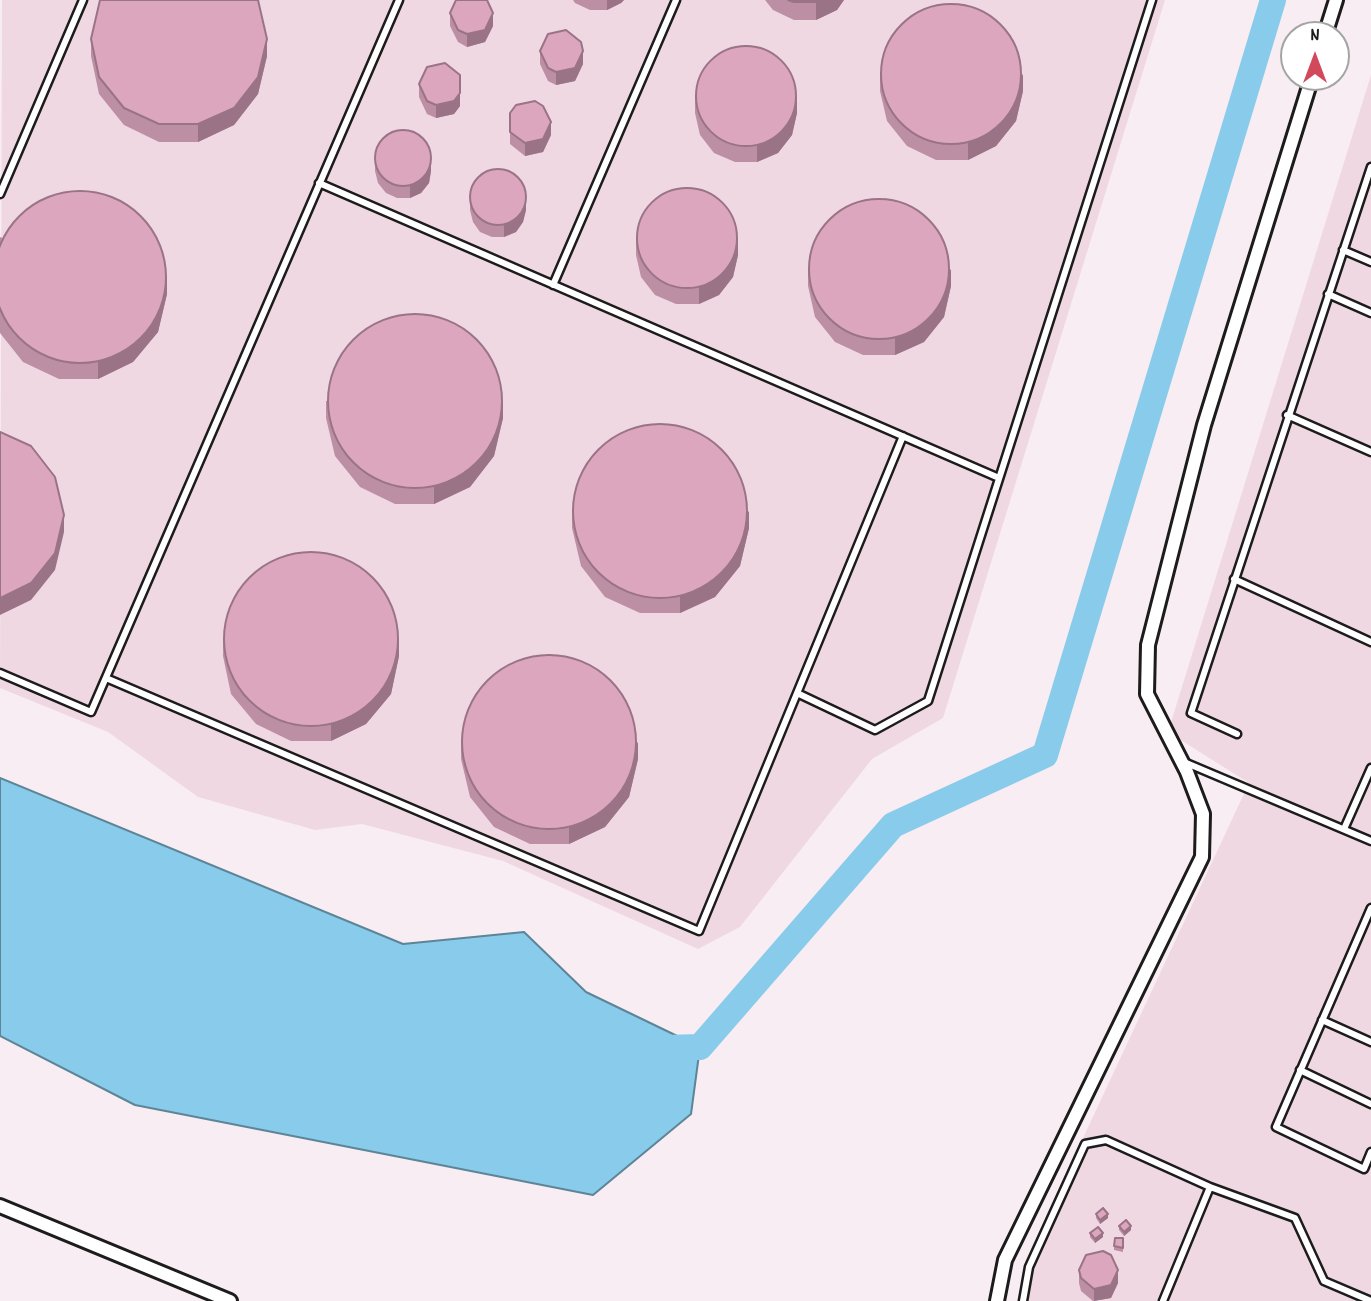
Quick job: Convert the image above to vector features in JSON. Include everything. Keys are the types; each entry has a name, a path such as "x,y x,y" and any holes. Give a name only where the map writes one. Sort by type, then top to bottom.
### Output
{"street":[{"path":"1329,21 1336,0"},
{"path":"997,1301 1005,1260 1202,857 1203,814 1182,761 1147,694 1148,645 1204,425 1308,91"},
{"path":"0,1206 230,1301"}],"lane":[{"path":"0,194 83,0"},
{"path":"0,673 91,712 399,0"},
{"path":"553,285 676,0"},
{"path":"797,693 875,730 928,701 1152,0"},
{"path":"1237,734 1191,713 1287,415 1371,167"},
{"path":"319,183 999,478"},
{"path":"1343,250 1371,262"},
{"path":"1328,294 1371,313"},
{"path":"1287,415 1371,452"},
{"path":"106,678 699,931 903,436"},
{"path":"1234,579 1371,642"},
{"path":"1182,761 1371,841"},
{"path":"1344,829 1371,768"},
{"path":"1371,908 1276,1127 1364,1170 1371,1152"},
{"path":"1322,1020 1371,1042"},
{"path":"1300,1070 1371,1104"},
{"path":"1023,1301 1029,1267 1085,1144 1106,1140 1210,1187 1295,1218 1324,1280 1371,1301"},
{"path":"1163,1301 1210,1187"}],"shaded area":[{"path":"2,0 1165,0 943,718 872,759 740,927 698,949 503,861 362,824 315,830 198,797 108,732 0,688"},
{"path":"1371,75 1371,1301 1018,1301 1025,1262 1249,783 1168,732"}],"water":[{"path":"0,778 403,944 524,932 586,992 700,1047 691,1114 593,1195 135,1105 0,1036"}],"building":[{"path":"100,0 258,0 267,39 258,77 234,108 198,124 159,124 124,108 99,77 91,39"},
{"path":"456,0 487,0 493,13 485,30 467,34 458,30 450,13"},
{"path":"788,0 821,0 794,2"},
{"path":"951,4 978,9 1001,24 1016,47 1021,74 1016,101 1001,124 978,139 951,144 924,139 901,124 886,101 881,74 886,47 901,24 924,9"},
{"path":"566,30 581,42 583,51 575,68 556,72 548,68 540,51 548,34"},
{"path":"746,46 774,54 788,68 796,96 788,124 774,138 746,146 718,138 704,124 696,96 704,68 718,54"},
{"path":"445,63 460,75 460,93 454,101 436,105 427,101 419,84 427,67"},
{"path":"535,101 543,106 551,122 543,139 525,143 510,132 510,113 516,105"},
{"path":"403,130 414,132 423,138 429,147 429,169 423,178 414,184 403,186 392,184 383,178 377,169 375,158 377,147 383,138 392,132"},
{"path":"498,169 509,171 518,177 524,186 524,208 518,217 509,223 498,225 487,223 478,217 472,208 470,197 472,186 478,177 487,171"},
{"path":"687,188 715,196 729,210 737,238 729,266 715,280 687,288 659,280 645,266 637,238 645,210 659,196"},
{"path":"80,191 113,198 141,216 159,244 166,277 159,310 141,338 113,356 80,363 47,356 19,338 1,310 -6,277 1,244 19,216 47,198"},
{"path":"879,199 906,204 929,219 944,242 949,269 944,296 929,319 906,334 879,339 852,334 829,319 814,296 809,269 814,242 829,219 852,204"},
{"path":"415,314 448,321 476,340 495,368 502,401 495,434 476,462 448,481 415,488 382,481 354,462 335,434 328,401 335,368 354,340 382,321"},
{"path":"660,424 693,431 721,450 740,478 747,511 740,544 721,572 693,591 660,598 627,591 599,572 580,544 573,511 580,478 599,450 627,431"},
{"path":"0,432 31,446 55,477 64,515 55,553 31,583 0,598"},
{"path":"311,552 344,559 372,578 391,606 398,639 391,672 372,700 344,719 311,726 278,719 250,700 231,672 224,639 231,606 250,578 278,559"},
{"path":"549,655 582,662 610,681 629,709 636,742 629,775 610,803 582,822 549,829 516,822 488,803 469,775 462,742 469,709 488,681 516,662"},
{"path":"1103,1208 1108,1214 1100,1220 1096,1214"},
{"path":"1126,1220 1131,1226 1124,1232 1119,1226"},
{"path":"1098,1227 1103,1233 1095,1239 1090,1233"},
{"path":"1115,1238 1123,1238 1123,1248 1114,1246"},
{"path":"1103,1251 1111,1255 1118,1270 1111,1285 1094,1289 1081,1278 1079,1270 1086,1255"}],"waterway":[{"path":"664,1048 700,1047 893,825 1045,755 1273,0"}]}
